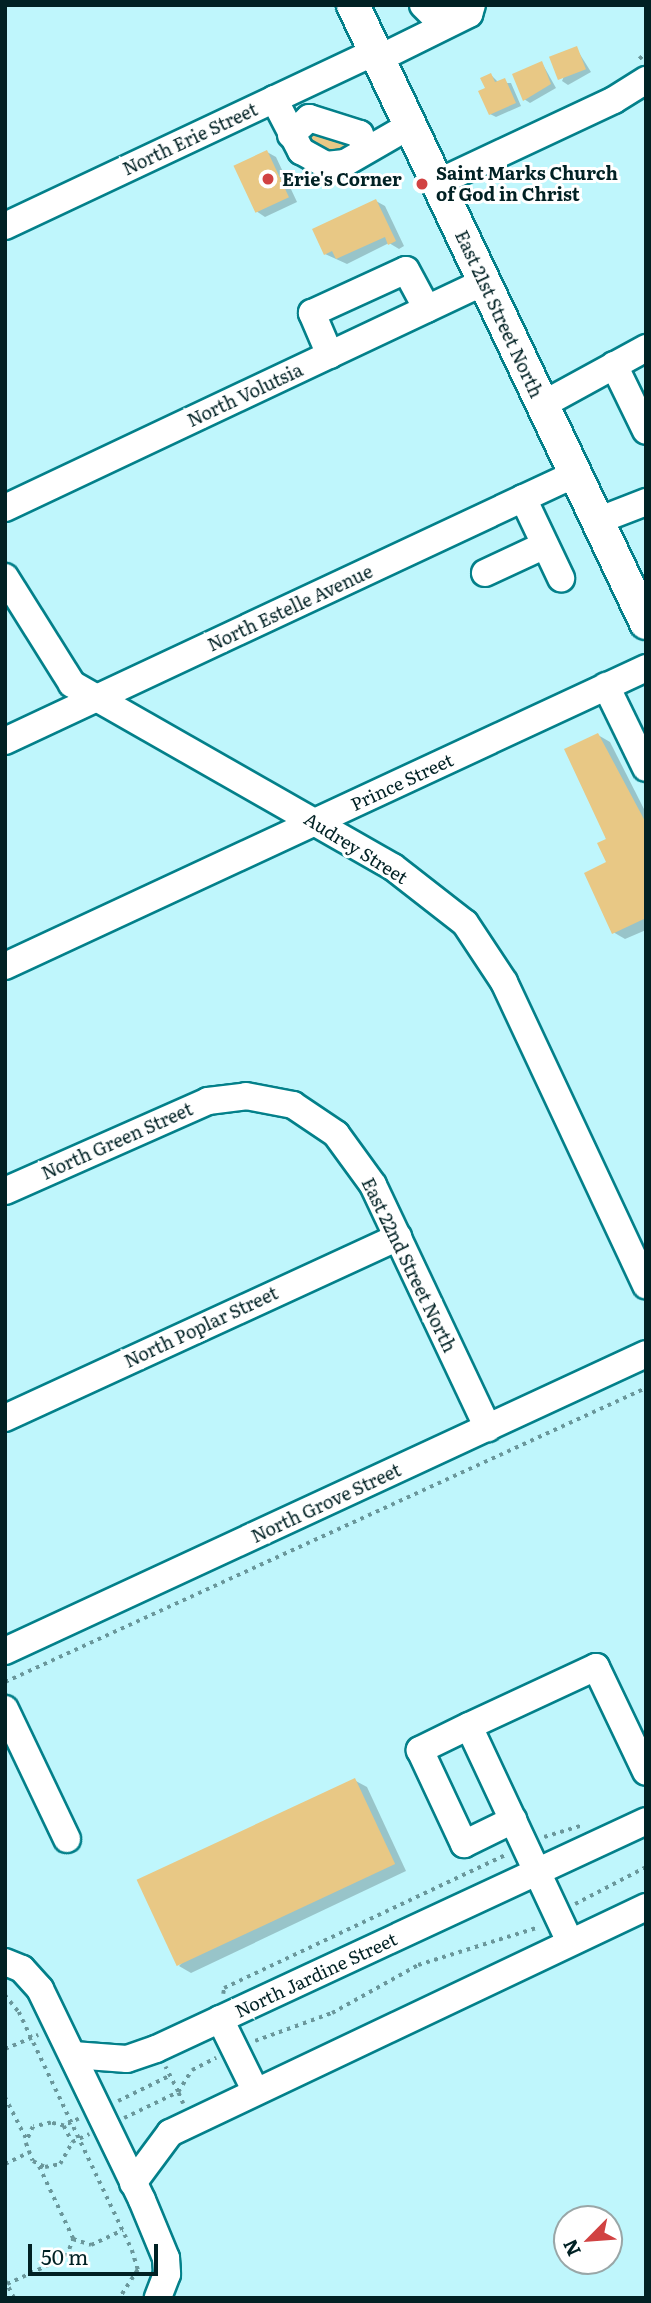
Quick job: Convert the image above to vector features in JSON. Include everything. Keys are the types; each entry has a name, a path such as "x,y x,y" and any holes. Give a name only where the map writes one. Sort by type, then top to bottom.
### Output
{"main road":[{"name":"East 21st Street North","path":"353,5 646,623"}],"street":[{"path":"414,5 428,34"},
{"path":"424,5 434,16 444,16 458,5"},
{"name":"North Erie Street","path":"5,226 274,99 428,34 469,14 472,5"},
{"path":"437,183 614,100 646,80"},
{"path":"274,99 300,150 326,164 345,163 365,149 409,126"},
{"path":"291,135 309,118 360,135 365,149"},
{"path":"330,355 312,313 406,270 427,309"},
{"name":"North Volutsia","path":"8,499 330,355 484,282"},
{"path":"542,405 646,348"},
{"path":"614,365 646,431"},
{"name":"North Estelle Avenue","path":"5,741 575,474"},
{"path":"523,498 561,578"},
{"path":"597,521 646,502"},
{"path":"485,573 545,545"},
{"name":"Audrey Street","path":"5,577 72,684 393,867 464,923 484,948 646,1285"},
{"name":"Prince Street","path":"5,966 646,668"},
{"path":"606,686 646,768"},
{"name":"North Green Street","path":"5,1191 208,1101 246,1096 272,1101"},
{"name":"East 22nd Street North","path":"272,1101 293,1105 336,1134 373,1185 488,1428"},
{"name":"North Poplar Street","path":"5,1418 398,1237"},
{"name":"North Grove Street","path":"5,1651 646,1354"},
{"path":"513,1820 464,1843 420,1750 596,1667 646,1772"},
{"path":"5,1709 67,1839"},
{"path":"469,1726 570,1942"},
{"name":"North Jardine Street","path":"255,2090 221,2009 646,1821"},
{"path":"134,2183 170,2133 255,2090 646,1907"},
{"path":"5,1962 22,1969 40,1989 134,2183 166,2258 167,2274 158,2298"},
{"path":"73,2054 127,2059 156,2049 221,2009"}],"path":[{"path":"5,1682 646,1388"},
{"path":"221,2009 225,1988 525,1845 591,1821"},
{"path":"5,1995 19,2012 123,2230 138,2270 120,2298"},
{"path":"156,2049 178,2092"},
{"path":"5,2096 27,2140"},
{"path":"64,2126 72,2142"},
{"path":"5,2164 30,2152"},
{"path":"37,2163 73,2239 91,2245 123,2230"},
{"path":"14,2298 6,2282 66,2257 73,2239"}],"building":[{"path":"577,46 586,69 558,80 549,57"},
{"path":"542,61 551,84 523,101 512,74"},
{"path":"491,73 495,82 505,78 516,103 489,115 478,91 485,88 480,78"},
{"path":"314,125 352,139 345,157 307,144"},
{"path":"267,150 289,197 255,213 233,166"},
{"path":"376,199 396,241 388,245 385,237 336,259 332,251 324,255 312,229"},
{"path":"598,733 646,823 646,918 612,934 584,873 606,862 597,843 606,839 564,749"},
{"path":"355,1778 395,1864 177,1966 137,1880"}],"place":[{"name":"Erie's Corner","path":"268,179"},
{"name":"Saint Marks Church of God in Christ","path":"422,184"}]}
